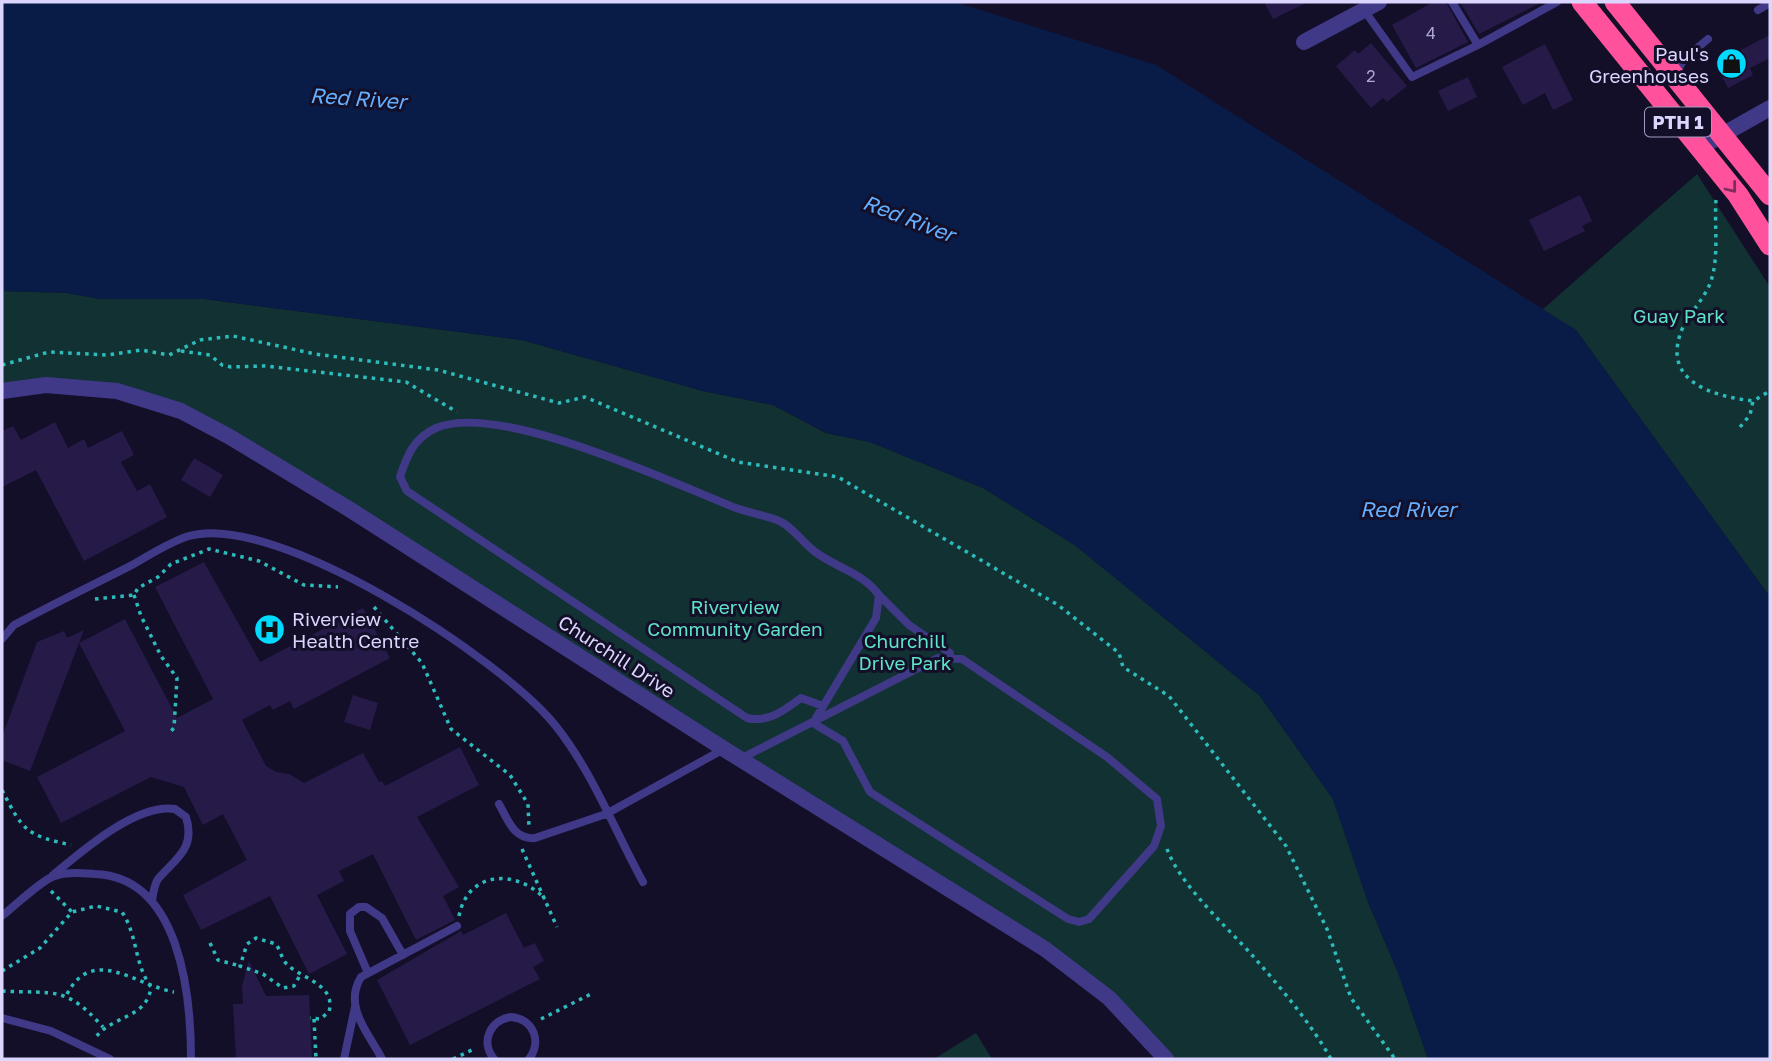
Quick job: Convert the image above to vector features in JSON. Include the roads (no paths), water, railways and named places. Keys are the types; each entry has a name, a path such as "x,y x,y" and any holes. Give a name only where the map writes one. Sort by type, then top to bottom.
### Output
{"highway":[{"name":"PTH 1","path":"1581,2 1720,173 1770,245"},
{"name":"PTH 1","path":"1615,2 1770,195"}],"street":[{"path":"1304,42 1372,6"},
{"path":"1699,148 1770,108"},
{"name":"Churchill Drive","path":"2,391 46,385 82,386 117,391 181,411 349,509 740,760 1045,949 1109,998 1166,1059"}],"lane":[{"path":"1452,2 1478,45"},
{"path":"1372,6 1412,78 1557,2"},
{"path":"1758,10 1770,3"},
{"path":"1674,76 1685,58 1708,38"},
{"path":"823,706 801,698 782,712 759,721 747,718 407,491 400,477 406,458 417,439 438,427 478,423 555,439 636,465 738,509 780,521 815,552 868,581 909,625 950,653 950,658"},
{"path":"2,639 14,625 180,540 197,535 250,539 321,561 422,620 530,699 571,747 643,882"},
{"path":"813,723 876,618 879,595"},
{"path":"740,760 938,658 962,659 1107,757 1157,799 1161,826 1154,846 1089,919 1079,922 1068,919 870,792 843,741 813,723"},
{"path":"499,804 514,830 525,839 536,838 606,814 724,749"},
{"path":"2,916 89,845 147,812 175,809 186,817 188,839 174,867 157,881 152,901"},
{"path":"46,881 73,873 104,874 136,886 152,901 167,923 176,943 187,995 191,1059"},
{"path":"368,973 350,931 350,914 354,909 366,907 378,914 402,955"},
{"path":"382,1059 352,999 356,985 368,973 457,926"},
{"path":"344,1059 355,1007"},
{"path":"494,1059 487,1045 488,1033 495,1024 511,1017 526,1022 535,1034 536,1045 529,1059"},
{"path":"2,1018 51,1031 110,1059"}],"water":[{"name":"Red River","path":"2,2 955,2 1156,65 1576,330 1770,597 1770,1059 1428,1059 1399,975 1368,902 1333,799 1260,696 1076,546 983,488 870,442 827,433 773,405 703,391 522,340 204,299 101,299 67,293 2,291"}],"place":[{"name":"Paul's Greenhouses","path":"1732,64"},
{"name":"Riverview Health Centre","path":"269,629"}],"park label":[{"name":"Guay Park","path":"1679,315"},
{"name":"Riverview Community Garden","path":"735,617"},
{"name":"Churchill Drive Park","path":"905,651"}]}
